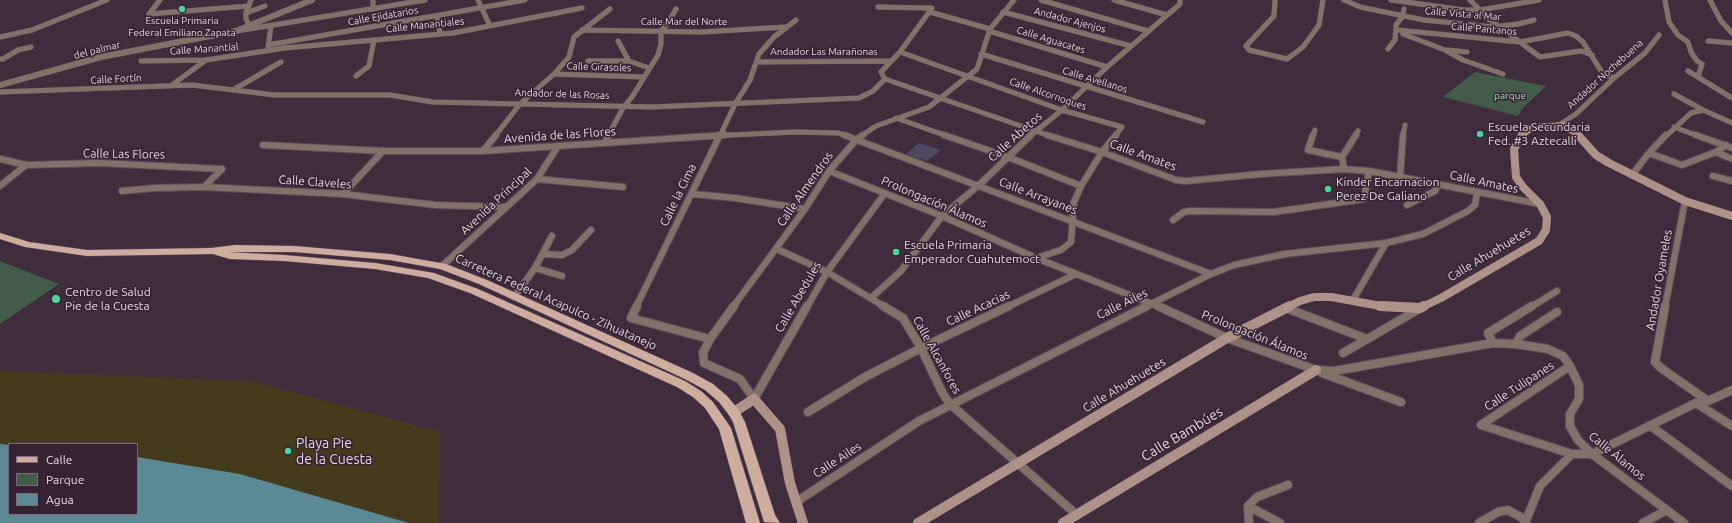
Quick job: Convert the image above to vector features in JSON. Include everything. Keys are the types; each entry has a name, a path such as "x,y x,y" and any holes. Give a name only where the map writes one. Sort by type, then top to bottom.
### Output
{"main road":[{"name":"Calle Ahuehuetes","path":"918,523 1228,338 1300,301 1331,297 1386,307 1420,308 1441,298 1539,241 1546,230 1547,217 1540,204 1523,187 1516,177 1514,149 1518,139 1524,132 1533,127 1563,125"},
{"path":"1563,125 1576,133 1596,155 1632,175 1685,201 1732,216"},
{"name":"Carretera Federal Acapulco - Zihuatanejo","path":"1,238 28,245 87,253 211,251 235,248 294,249 390,257 442,266 483,282 710,387 734,412 739,422 770,518 773,523"},
{"name":"Carretera Federal Acapulco - Zihuatanejo","path":"211,251 230,256 284,258 345,263 430,274 474,291 681,384 709,405 725,428 753,523"},
{"name":"Calle Bambúes","path":"1063,523 1316,370"},
{"path":"754,399 780,429 785,462 803,523"},
{"name":"Calle Abedules","path":"734,412 754,399"}],"street":[{"path":"0,37 32,30 107,0"},
{"path":"160,0 149,14 249,6"},
{"path":"249,24 246,19 246,14 252,0"},
{"name":"del palmar","path":"0,85 102,57 236,31 249,24 312,0"},
{"path":"373,0 373,9"},
{"path":"236,31 424,0"},
{"path":"478,0 490,26"},
{"name":"Calle Ejidatarios","path":"268,47 526,0"},
{"path":"878,7 931,10 989,30 1014,0"},
{"path":"1041,0 1148,31"},
{"path":"1114,0 1167,15"},
{"name":"Calle Abetos","path":"871,298 901,271 942,216 979,185 1035,131 1062,110 1107,67 1180,4 1180,0"},
{"path":"1274,0 1274,16 1246,46 1247,48 1282,59 1290,58 1303,47 1319,25 1323,0"},
{"name":"Calle Vista al Mar","path":"1344,0 1360,7 1402,17 1499,27 1534,20"},
{"path":"1391,0 1464,10 1493,9 1539,0"},
{"path":"1470,0 1499,27 1540,57 1581,51 1592,55 1603,74 1614,78"},
{"path":"1665,0 1669,22 1678,35 1688,42 1691,52 1697,61 1702,64 1698,77"},
{"path":"1710,0 1721,21 1732,32"},
{"path":"246,14 265,6"},
{"name":"Calle Manantiales","path":"268,47 440,34 582,8"},
{"path":"483,151 520,104 554,74 570,57 574,37 610,8"},
{"path":"605,142 623,108 632,97 658,55 661,44 661,31 668,23 676,9"},
{"path":"1388,49 1395,40 1396,25 1402,17 1404,9"},
{"path":"885,79 881,72 900,52 931,10"},
{"name":"Andador Ajenjos","path":"1004,12 1131,46"},
{"path":"437,16 440,34"},
{"name":"Calle la Cima","path":"710,339 631,318 693,194 735,104 750,80 759,54 786,27 796,20"},
{"path":"1721,21 1732,22"},
{"path":"268,47 271,26"},
{"name":"Calle Mar del Norte","path":"582,30 702,32 786,27"},
{"name":"Calle Almendros","path":"754,399 740,379 704,363 703,353 710,339 777,249 829,172 857,139 876,126 929,107 943,98 977,69 989,30"},
{"name":"Calle Aguacates","path":"989,30 1107,67"},
{"path":"1396,31 1445,50 1463,60 1502,74"},
{"name":"Calle Pantanos","path":"1396,31 1520,42 1568,33 1576,36 1583,42 1592,55"},
{"name":"Andador Nochebuena","path":"1563,125 1562,123 1576,114 1614,78 1644,53 1659,35"},
{"path":"356,76 369,66 374,40"},
{"path":"618,41 630,62"},
{"path":"1708,41 1732,43"},
{"path":"2,59 18,50 31,47"},
{"name":"Calle Manantial","path":"141,61 233,58 268,47"},
{"path":"1445,50 1466,52"},
{"name":"Calle Alcornoques","path":"900,52 969,75 1062,110 1122,127 1102,152"},
{"name":"Calle Avellanos","path":"981,54 1203,122"},
{"path":"172,85 206,60"},
{"path":"588,61 630,62 649,68"},
{"name":"Andador Las Marañonas","path":"757,62 890,61"},
{"path":"233,90 281,62"},
{"path":"1688,72 1732,98"},
{"name":"Calle Girasoles","path":"554,74 644,77"},
{"name":"Calle Amates","path":"885,79 1035,131 1102,152 1176,180 1186,181 1261,174 1344,169 1369,171 1540,204"},
{"name":"Andador de las Rosas","path":"233,90 275,96 390,95 433,102 623,108 858,98 873,91 885,79"},
{"name":"Calle Fortín","path":"0,92 58,91 172,85 192,85 233,90"},
{"path":"1674,94 1703,110 1732,123"},
{"path":"1632,175 1649,153 1674,127 1691,113 1703,110"},
{"path":"896,118 1008,157 1081,186"},
{"path":"1400,177 1401,150 1405,125"},
{"path":"1674,127 1729,146"},
{"path":"1315,130 1308,150 1342,157"},
{"path":"1344,169 1342,157 1358,131"},
{"name":"Avenida de las Flores","path":"263,145 382,151 483,151 720,135 818,132 839,133 857,139"},
{"name":"Calle Arrayanes","path":"857,139 1211,274"},
{"name":"Avenida Principal","path":"442,266 537,179 558,146"},
{"path":"1649,153 1682,165 1729,146"},
{"path":"343,194 382,151"},
{"path":"1036,258 1061,250 1071,242 1074,202 1081,186 1102,152"},
{"path":"1716,152 1732,158"},
{"name":"Calle Las Flores","path":"0,159 26,166 99,163 222,168 204,187"},
{"path":"0,186 26,166"},
{"path":"1173,220 1184,212 1190,211 1274,212 1364,199 1369,171"},
{"name":"Prolongación Álamos","path":"829,172 942,216 1036,258 1152,303 1228,338 1316,370 1334,371 1389,361"},
{"path":"1713,176 1732,181"},
{"path":"537,179 623,187"},
{"path":"1407,205 1436,191 1438,184"},
{"name":"Calle Claveles","path":"122,191 154,188 204,187 343,194 435,205 505,207"},
{"name":"Calle Abedules","path":"754,399 827,272 885,193"},
{"name":"Calle Ailes","path":"796,502 919,421 950,404 1211,274 1234,265 1284,254 1386,243 1423,234 1468,211 1475,205 1477,193"},
{"path":"693,194 735,198 805,209"},
{"name":"Andador Oyameles","path":"1685,201 1655,362 1661,368 1708,401"},
{"path":"544,254 562,255 572,250 591,230"},
{"path":"514,297 544,254 552,236"},
{"path":"1353,300 1386,243"},
{"name":"Calle Alcanfores","path":"777,249 827,272 903,318 921,348 943,394 950,404 1076,514"},
{"path":"535,268 562,276"},
{"name":"Calle Acacias","path":"808,412 865,377 921,348 1076,274"},
{"path":"1493,343 1488,333 1556,291"},
{"path":"1286,308 1367,339"},
{"path":"1343,353 1420,308"},
{"path":"1516,344 1520,336 1557,312"},
{"name":"Calle Álamos","path":"1389,361 1493,343 1516,344 1548,350 1563,356 1570,366 1579,385 1579,399 1570,414 1570,426 1578,440 1592,454 1684,523"},
{"name":"Calle Tulipanes","path":"1570,366 1481,425 1572,454"},
{"path":"1316,370 1401,402"},
{"path":"1479,523 1498,512 1508,510 1526,522 1540,486 1572,454 1592,454 1696,403 1708,401 1732,390"},
{"path":"1696,403 1732,426"},
{"path":"1651,426 1732,486"},
{"path":"1249,523 1248,506 1257,497 1288,485"},
{"path":"1248,506 1280,523"},
{"path":"1643,523 1667,510"}],"green space":[{"name":"parque","path":"1475,72 1546,86 1522,109 1518,116 1443,97"},
{"path":"0,261 59,284 0,324"}],"sand":[{"name":"Playa Pie de la Cuesta","path":"0,371 252,381 440,432 439,523 409,523 240,474 138,457 138,443 0,444"}],"water":[{"path":"0,444 8,445 8,515 138,515 138,457 240,474 409,523 0,523"}],"building":[{"path":"919,143 941,150 927,161 906,154"}],"place":[{"name":"Escuela Primaria Federal Emiliano Zapata","path":"182,9"},
{"name":"Escuela Secundaria Fed. #3 Aztecalli","path":"1480,134"},
{"name":"Kinder Encarnacion Perez De Galiano","path":"1328,189"},
{"name":"Escuela Primaria Emperador Cuahutemoct","path":"896,252"},
{"name":"Centro de Salud Pie de la Cuesta","path":"56,299"},
{"name":"Playa Pie de la Cuesta","path":"288,451"}]}
